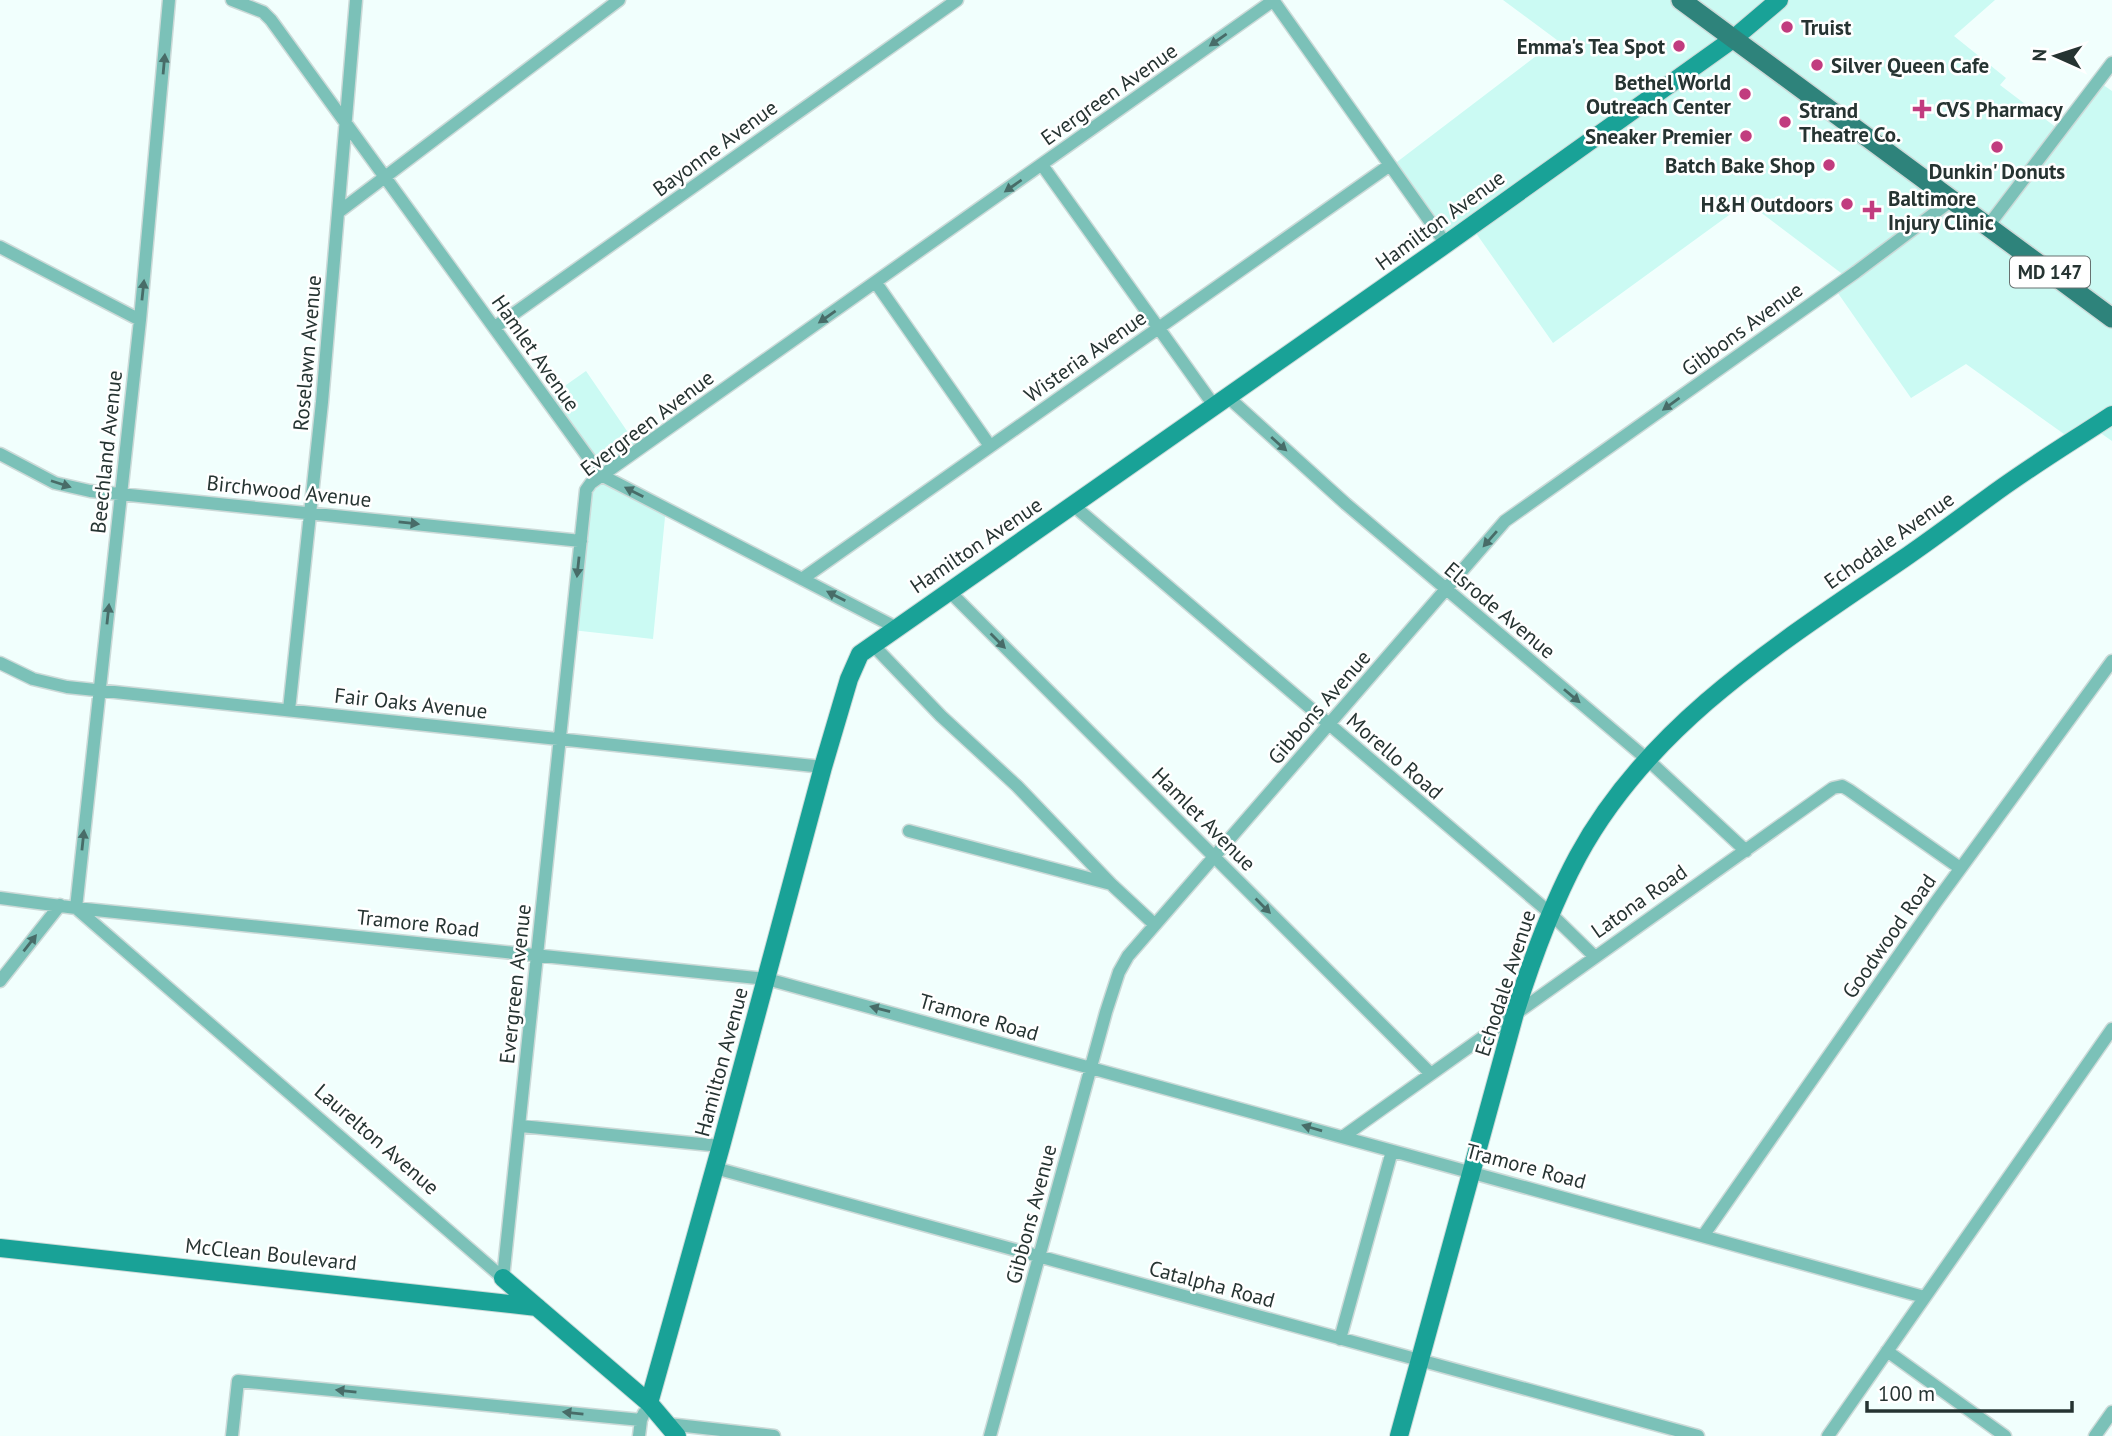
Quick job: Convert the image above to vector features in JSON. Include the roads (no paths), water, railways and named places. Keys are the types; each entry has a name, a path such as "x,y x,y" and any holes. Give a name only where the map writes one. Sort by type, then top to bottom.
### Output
{"main road":[{"name":"MD 147","path":"1681,0 2112,317"}],"street":[{"name":"Beechland Avenue","path":"76,908 140,320 169,0"},
{"name":"Hamlet Avenue","path":"232,0 263,12 271,20 601,475 897,628"},
{"name":"Roselawn Avenue","path":"289,710 340,211 356,0"},
{"path":"340,211 619,0"},
{"name":"Bayonne Avenue","path":"495,327 957,0"},
{"path":"1274,0 1446,244"},
{"name":"Evergreen Avenue","path":"503,1278 586,490 601,475 1274,0"},
{"name":"Hamilton Avenue","path":"639,1436 641,1420 649,1403 715,1168 823,767 854,664 860,654 1446,244 1733,39 1779,0"},
{"path":"1988,226 2112,63"},
{"name":"Elsrode Avenue","path":"1042,165 1159,327 1222,403 1336,495 1648,760 1746,851"},
{"name":"Wisteria Avenue","path":"802,579 1390,165"},
{"name":"Gibbons Avenue","path":"990,1436 1118,972 1154,923 1330,725 1445,589 1516,512 1952,200"},
{"path":"0,247 140,320"},
{"path":"876,283 990,446"},
{"name":"Echodale Avenue","path":"1399,1436 1534,953 1578,856 1605,813 1648,760 1696,709 1770,649 2112,415"},
{"name":"Birchwood Avenue","path":"0,454 55,483 90,491 581,541"},
{"name":"Morello Road","path":"1074,506 1550,913 1594,956"},
{"name":"Hamlet Avenue","path":"950,592 1431,1074"},
{"path":"873,645 941,716 1035,804 1111,884 1154,923"},
{"name":"Goodwood Road","path":"1703,1236 1961,867 2112,661"},
{"name":"Fair Oaks Avenue","path":"0,663 49,684 823,767"},
{"name":"Latona Road","path":"1344,1136 1833,788 1842,786 1961,867"},
{"path":"909,831 1111,884"},
{"name":"Tramore Road","path":"0,898 767,979 1924,1297"},
{"path":"0,981 60,905"},
{"name":"Laurelton Avenue","path":"76,908 649,1403 673,1430"},
{"path":"1828,1436 2112,1029"},
{"path":"521,1126 721,1146"},
{"path":"1340,1339 1392,1151"},
{"name":"Catalpha Road","path":"715,1168 1698,1436"},
{"name":"McClean Boulevard","path":"0,1248 537,1307"},
{"path":"1887,1351 2005,1436"},
{"path":"232,1436 238,1381 641,1420"},
{"path":"2095,1436 2112,1412"},
{"path":"673,1430 775,1436"}],"place":[{"name":"Truist","path":"1787,27"},
{"name":"Emma's Tea Spot","path":"1679,46"},
{"name":"Silver Queen Cafe","path":"1817,65"},
{"name":"Bethel World Outreach Center","path":"1745,94"},
{"name":"CVS Pharmacy","path":"1922,109"},
{"name":"Strand Theatre Co.","path":"1785,122"},
{"name":"Sneaker Premier","path":"1746,136"},
{"name":"Dunkin' Donuts","path":"1997,147"},
{"name":"Batch Bake Shop","path":"1829,165"},
{"name":"H&H Outdoors","path":"1847,204"},
{"name":"Baltimore Injury Clinic","path":"1872,210"}]}
